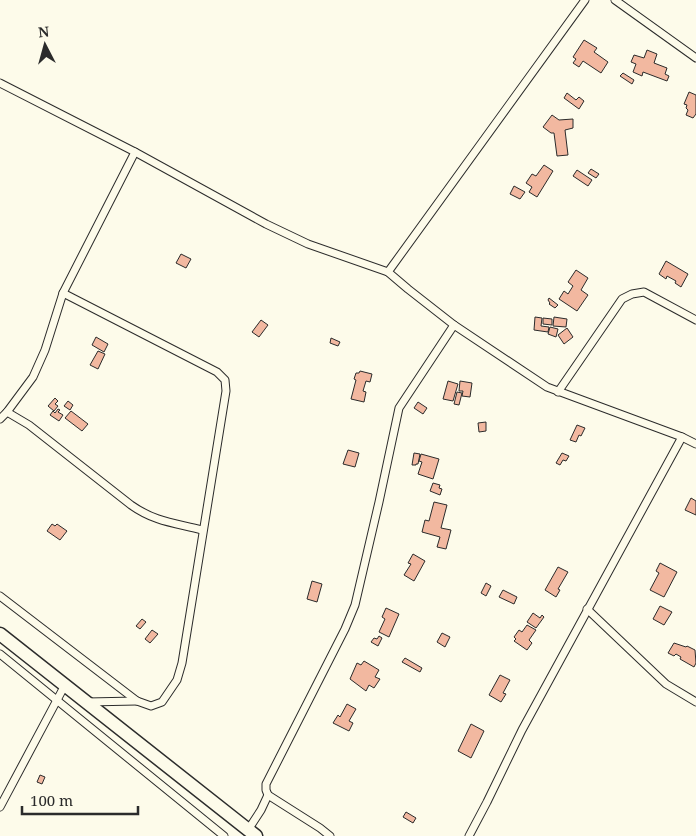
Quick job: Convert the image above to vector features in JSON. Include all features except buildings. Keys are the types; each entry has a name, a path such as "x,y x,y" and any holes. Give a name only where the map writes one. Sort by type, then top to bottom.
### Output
{"highway":[{"path":"0,634 252,833"}],"street":[{"path":"388,272 585,0"},
{"path":"615,0 696,58"},
{"path":"0,82 135,152 266,224 308,244 388,272 454,325 547,387 682,437 696,444"},
{"path":"0,419 33,377 45,350 63,293 135,152"},
{"path":"558,392 622,299 632,294 644,292 696,320"},
{"path":"0,596 137,701 148,706 158,705 168,696 177,680 186,645 202,530 226,391 225,380 217,372 63,293"},
{"path":"330,836 268,795 266,784 355,605 399,408 454,325"},
{"path":"7,412 29,424 144,515 202,530"},
{"path":"469,836 522,730 682,437"},
{"path":"587,610 666,684 696,702"},
{"path":"0,654 224,836"},
{"path":"0,807 65,685"},
{"path":"86,702 137,701"},
{"path":"252,833 268,795"}]}
